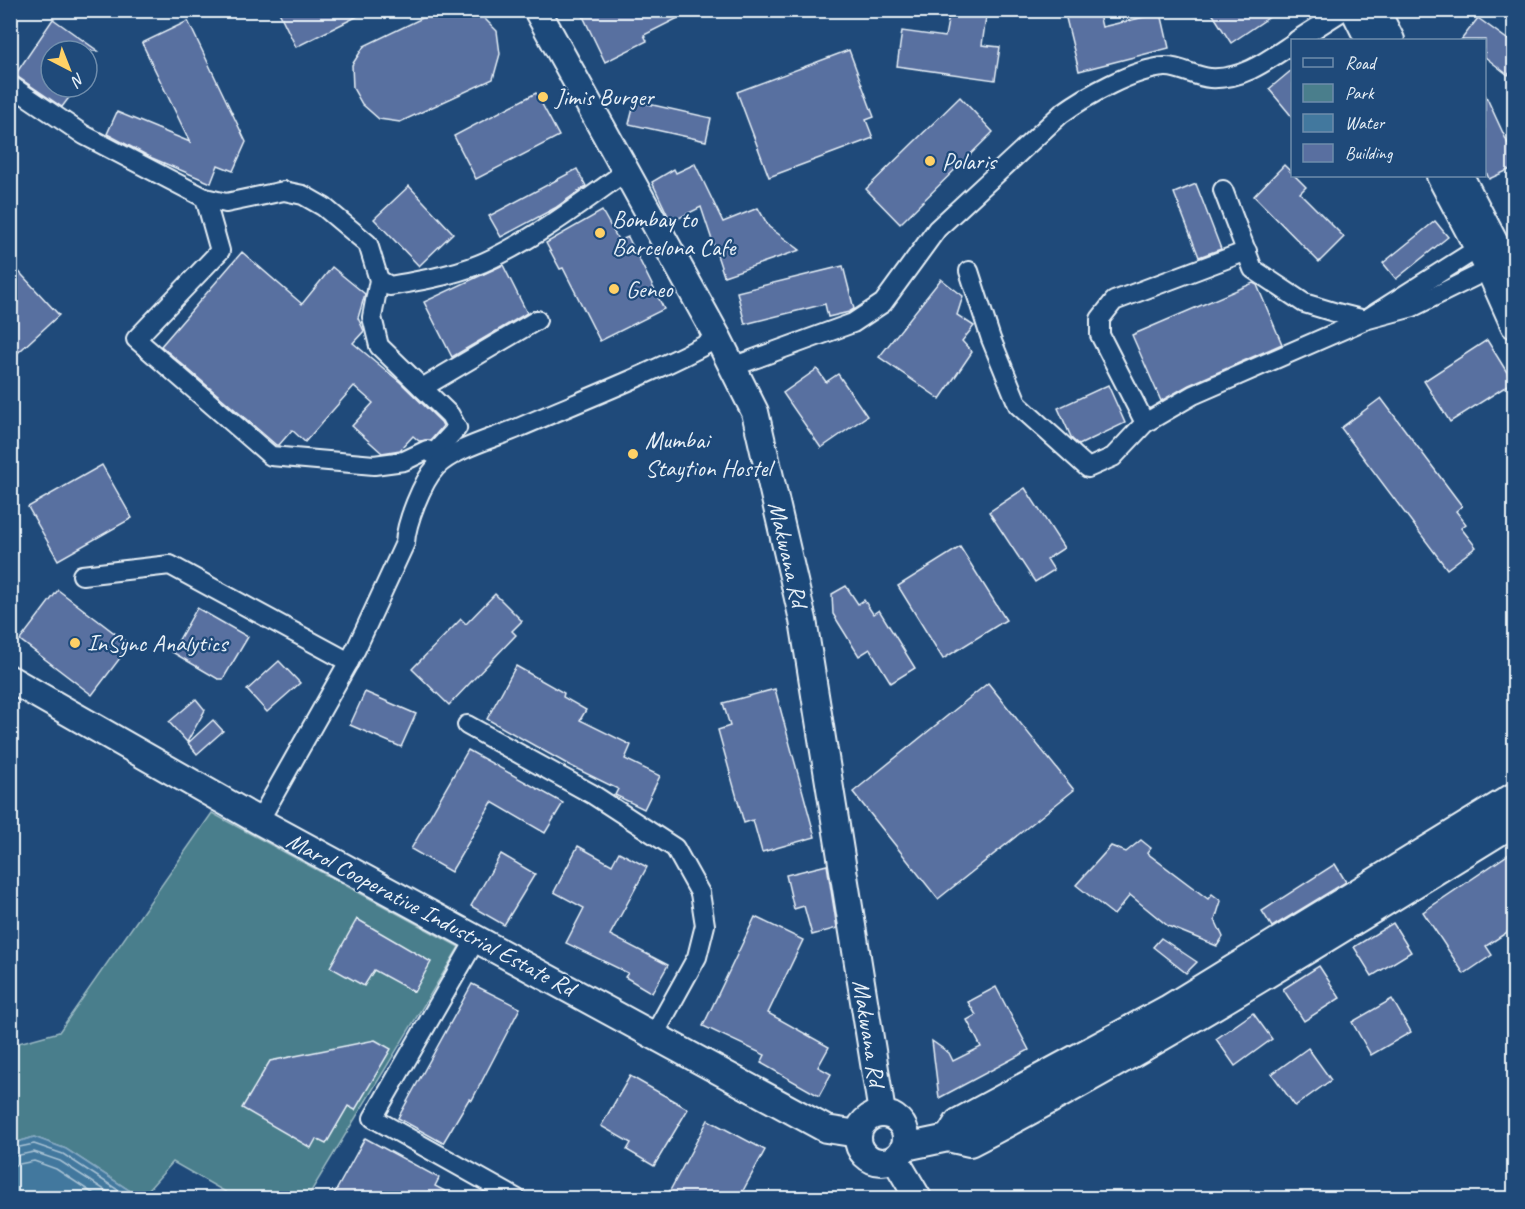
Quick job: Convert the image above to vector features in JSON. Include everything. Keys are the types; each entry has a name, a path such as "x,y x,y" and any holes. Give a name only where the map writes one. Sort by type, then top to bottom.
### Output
{"street":[{"name":"Makwana Rd","path":"537,10 718,338 755,412 803,620 882,1113"},
{"path":"1299,39 1344,10"},
{"path":"1354,10 1369,39"},
{"path":"1376,10 1390,39"},
{"path":"732,367 853,323 883,303 937,229 1061,114 1082,99 1136,75 1166,67 1209,78 1242,75 1291,45"},
{"path":"10,85 84,135 205,198 226,203 284,191 303,195 324,207 368,244 379,280 372,317 379,346 450,415 457,428 434,454 427,450 404,461 374,465 271,456 136,339 220,250 205,198"},
{"path":"379,280 390,286 437,278 492,258 561,217 625,172"},
{"path":"1441,177 1496,260"},
{"path":"1460,177 1496,260 1515,325"},
{"path":"1222,190 1253,269 1304,303 1365,320"},
{"path":"1145,423 1100,335 1100,319 1114,301 1247,251"},
{"path":"969,271 991,339 1018,405 1088,468 1113,457 1145,423 1193,395 1496,260"},
{"path":"422,388 537,320"},
{"path":"259,821 349,662 405,543 406,531 421,494 436,467 478,442 515,430 678,360 718,338"},
{"path":"82,575 170,566 349,662"},
{"name":"Marol Cooperative Industrial Estate Rd","path":"10,679 259,821 826,1128 858,1134"},
{"path":"467,725 592,794 675,848 700,893 705,925 697,957 654,1035"},
{"path":"948,1138 958,1122 1167,1009 1515,796"},
{"path":"899,1198 893,1156 906,1131 902,1122 895,1116 882,1113 867,1118 858,1134 858,1144 863,1153 893,1156 948,1138 970,1143 1052,1101 1180,1028 1515,823"},
{"path":"476,939 373,1118 516,1198"},
{"path":"893,1156 918,1198"}],"green space":[{"path":"212,813 459,947 307,1198 236,1198 173,1162 141,1198 66,1149 34,1137 11,1144 11,1045 59,1032"}],"water":[{"path":"34,1137 66,1149 141,1198 11,1198 11,1144"}],"building":[{"path":"278,10 370,10 296,47"},
{"path":"439,10 476,10 497,31 500,54 493,79 400,122 379,119 362,104 353,88 352,65 364,46"},
{"path":"580,10 694,10 644,35 647,41 605,62"},
{"path":"950,10 987,10 982,45 1000,47 995,80 897,66 902,31 945,37"},
{"path":"1064,10 1098,10 1102,27 1161,13 1169,48 1079,71"},
{"path":"1210,10 1280,10 1231,43"},
{"path":"1478,18 1515,45 1515,67 1508,75 1486,58 1486,39 1462,39"},
{"path":"53,19 81,39 39,39"},
{"path":"188,21 246,142 233,171 218,165 211,183 152,158 107,134 117,112 190,142 142,43"},
{"path":"39,40 39,91 15,75"},
{"path":"849,50 874,117 866,120 873,138 769,177 737,92"},
{"path":"1291,71 1291,116 1269,89"},
{"path":"536,93 559,136 476,179 454,136"},
{"path":"1486,96 1515,159 1515,167 1489,179 1486,172"},
{"name":"Polaris","path":"960,97 993,132 900,224 866,189"},
{"path":"50,99 68,99 62,107"},
{"path":"635,101 711,118 706,141 629,124"},
{"path":"695,164 723,222 758,208 769,227 800,250 724,276 701,207 671,222 652,182 674,169 676,173"},
{"path":"1284,165 1291,172 1291,177 1296,177 1306,187 1300,193 1344,237 1319,262 1254,196"},
{"path":"577,169 586,186 555,208 501,237 489,216"},
{"path":"1196,184 1221,249 1199,257 1174,193"},
{"path":"409,186 453,233 419,266 374,219"},
{"name":"Geneo","path":"602,211 619,241 628,237 664,309 600,341 563,268 560,269 546,243"},
{"path":"1435,221 1448,237 1396,279 1383,263"},
{"path":"242,252 302,304 332,267 365,294 358,318 364,331 353,343 400,382 441,422 443,426 431,440 419,441 413,436 400,450 382,453 352,426 373,403 354,386 305,442 292,430 279,445 276,445 161,346"},
{"path":"10,262 59,315 10,360"},
{"path":"503,265 527,313 452,357 424,302"},
{"path":"843,266 854,309 849,312 828,317 825,304 745,324 737,292"},
{"path":"941,279 963,296 957,315 974,326 962,341 972,352 940,399 879,357"},
{"path":"1253,283 1257,285 1282,344 1189,385 1161,401 1132,335"},
{"path":"1487,340 1513,382 1450,422 1424,381"},
{"path":"817,369 826,382 838,374 867,416 821,448 783,393"},
{"path":"1108,385 1125,423 1079,445 1072,439 1058,408"},
{"path":"1381,398 1462,506 1456,511 1466,524 1461,528 1476,547 1447,569 1341,428"},
{"path":"102,465 132,518 58,560 28,507"},
{"path":"1025,488 1064,548 1047,559 1054,570 1035,582 989,512"},
{"path":"960,547 1006,620 943,659 898,586"},
{"path":"846,586 858,604 864,600 873,614 879,610 915,668 891,683 870,649 859,656 833,614 832,594"},
{"name":"InSync Analytics","path":"58,590 130,645 92,695 20,640"},
{"path":"495,594 522,621 512,631 516,635 449,705 412,669 461,619 466,624"},
{"path":"197,608 248,637 223,679 218,679 172,652"},
{"path":"279,661 300,683 267,712 247,690"},
{"path":"516,666 564,693 563,697 586,710 580,720 631,745 625,759 660,776 644,809 615,795 618,789 569,765 487,719"},
{"path":"988,683 1074,790 938,899 853,792"},
{"path":"775,689 815,837 762,852 753,820 744,823 718,730 730,726 723,703"},
{"path":"365,692 416,714 401,747 350,725"},
{"path":"196,699 205,710 187,742 169,722"},
{"path":"213,720 223,731 197,754 188,743"},
{"path":"468,750 563,803 545,833 492,802 451,872 411,849"},
{"path":"1141,840 1151,848 1147,853 1208,899 1212,894 1221,901 1215,920 1223,937 1217,946 1168,926 1130,895 1114,915 1076,885 1111,846 1126,852"},
{"path":"578,846 612,865 619,852 647,867 610,935 668,965 652,993 625,977 628,973 566,943 584,908 554,892"},
{"path":"1515,850 1515,927 1486,946 1492,955 1464,974 1423,912"},
{"path":"501,854 535,874 504,925 471,906"},
{"path":"1335,864 1346,882 1272,927 1262,911"},
{"path":"827,865 837,928 812,935 804,906 794,909 786,875"},
{"path":"755,917 803,940 768,1013 829,1047 818,1067 831,1074 819,1096 761,1063 765,1055 703,1026"},
{"path":"357,919 431,962 414,992 374,970 364,986 330,967"},
{"path":"1393,923 1411,952 1372,976 1354,947"},
{"path":"1161,938 1197,962 1186,973 1153,947"},
{"path":"1319,966 1340,998 1304,1021 1283,989"},
{"path":"472,984 520,1008 472,1100 469,1099 443,1143 398,1118"},
{"path":"996,987 1029,1050 939,1098 932,1041 949,1053 953,1061 981,1047 967,1020 976,1015 968,1002"},
{"path":"1392,999 1411,1032 1371,1055 1352,1022"},
{"path":"1253,1013 1272,1039 1235,1066 1216,1039"},
{"path":"375,1040 391,1049 355,1110 348,1106 326,1144 316,1139 311,1148 242,1108 270,1061"},
{"path":"1308,1048 1331,1080 1295,1106 1272,1074"},
{"path":"630,1076 688,1109 654,1166 627,1150 631,1143 601,1126"},
{"path":"708,1120 765,1150 739,1198 666,1198"},
{"path":"365,1138 439,1178 435,1186 458,1198 332,1198"}],"place":[{"name":"Jimis Burger","path":"543,97"},
{"name":"Polaris","path":"930,161"},
{"name":"Bombay to Barcelona Cafe","path":"600,233"},
{"name":"Geneo","path":"614,289"},
{"name":"Mumbai Staytion Hostel","path":"633,454"},
{"name":"InSync Analytics","path":"75,643"}]}
